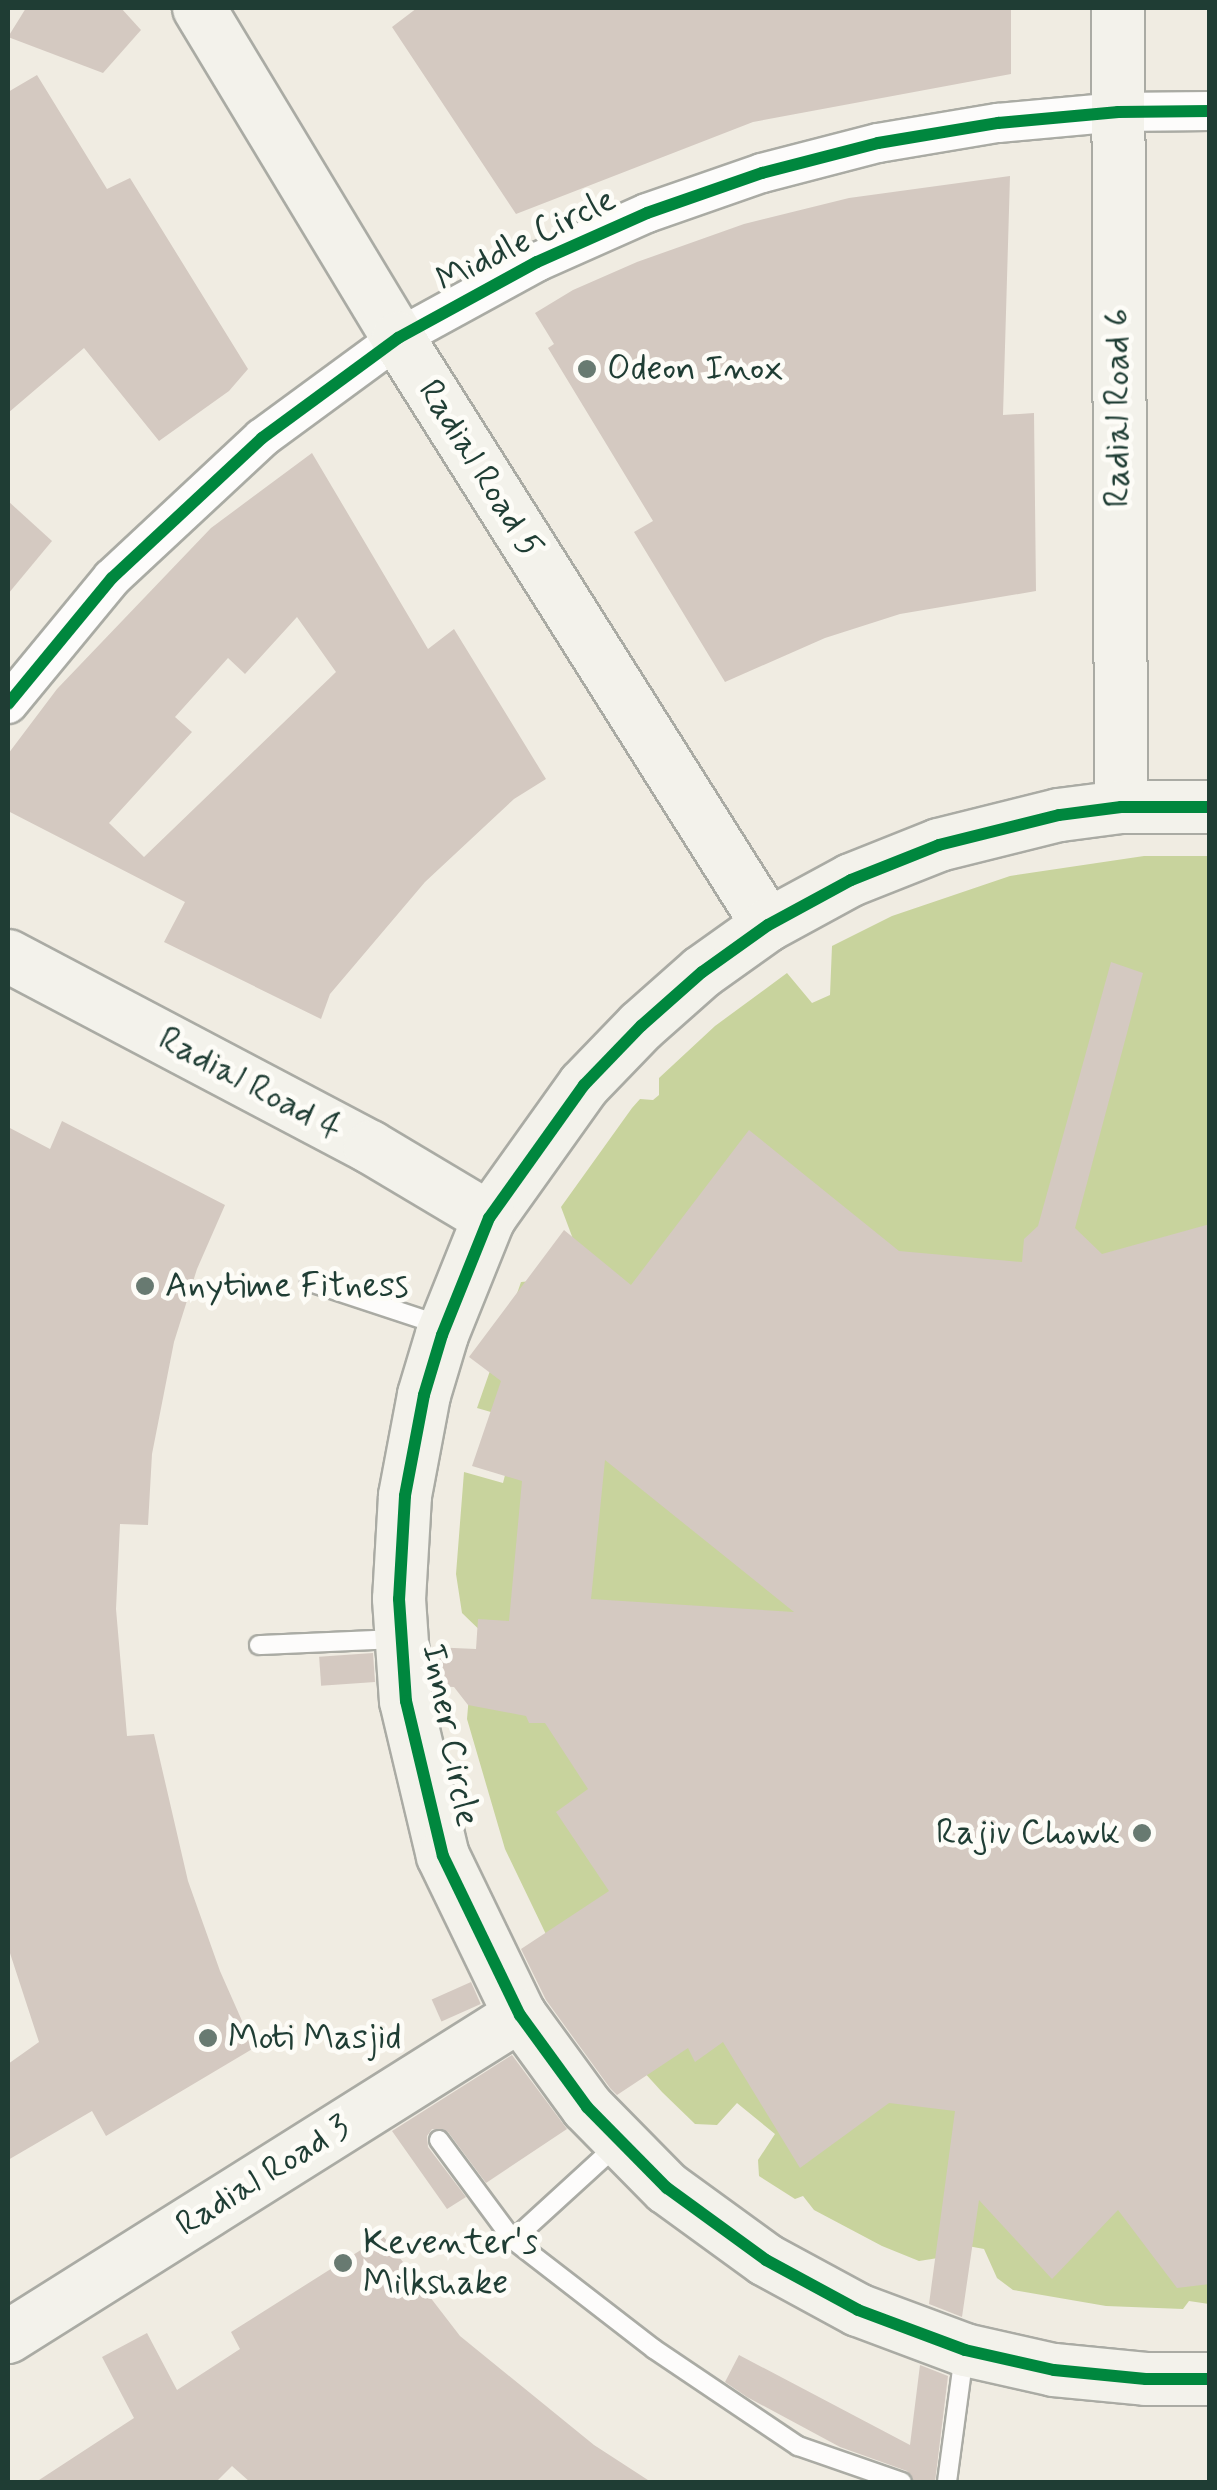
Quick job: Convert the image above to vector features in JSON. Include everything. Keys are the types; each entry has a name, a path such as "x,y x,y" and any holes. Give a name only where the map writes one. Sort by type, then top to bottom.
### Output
{"street":[{"name":"Radial Road 5","path":"199,8 398,338 768,925"},
{"name":"Radial Road 6","path":"1118,8 1121,808"},
{"name":"Middle Circle","path":"8,704 112,578 185,506 270,432 398,338 544,258 647,214 762,173 878,143 998,122 1118,112 1210,111"},
{"name":"Inner Circle","path":"1210,807 1121,808 998,828 938,845 851,880 768,925 702,972 629,1038 584,1085 490,1218 446,1327 424,1396 405,1496 400,1639 406,1702 443,1856 520,2015 587,2106 667,2188 758,2256 858,2310 965,2350 1054,2370 1146,2379 1210,2378"},
{"name":"Radial Road 4","path":"8,956 370,1148 490,1218"},
{"name":"Radial Road 3","path":"8,2337 520,2015"}],"lane":[{"path":"310,1282 446,1327"},
{"path":"259,1645 400,1639"},
{"path":"438,2140 514,2240 654,2349 798,2446 902,2482"},
{"path":"514,2240 621,2141"},
{"path":"947,2482 965,2350"}],"green space":[{"path":"1144,856 1209,856 1209,2304 1189,2301 1183,2309 1106,2306 1013,2290 997,2278 984,2249 957,2244 938,2258 919,2261 882,2246 814,2210 803,2196 795,2199 759,2176 758,2160 775,2134 737,2103 717,2125 695,2124 662,2092 633,2060 555,1953 505,1849 467,1719 469,1695 492,1642 462,1613 456,1574 464,1472 503,1483 519,1420 477,1408 521,1282 554,1279 576,1247 561,1207 632,1108 640,1099 653,1100 659,1095 659,1078 715,1026 787,973 812,1003 830,995 832,946 892,916 1010,876"}],"building":[{"path":"26,8 121,8 141,30 103,73 8,37"},
{"path":"417,8 1011,8 1011,74 753,122 516,214 392,27"},
{"path":"37,75 107,189 130,178 248,369 229,391 159,441 84,348 8,413 8,92"},
{"path":"1010,176 1003,415 1034,413 1036,591 900,614 825,638 725,682 634,532 653,521 548,348 554,344 535,313 573,290 637,262 744,224 849,198"},
{"path":"312,453 428,649 454,629 546,779 514,799 425,882 330,994 321,1019 164,942 185,902 8,811 8,754 57,689 211,528","holes":["297,617 336,672 144,857 109,823 192,732 175,717 228,658 245,674"]},
{"path":"8,501 52,541 8,594"},
{"path":"1111,962 1143,973 1075,1228 1102,1254 1210,1224 1210,2284 1177,2288 1118,2210 1052,2279 979,2200 962,2317 929,2304 955,2111 889,2103 800,2168 723,2042 695,2062 688,2048 617,2095 610,2088 546,2000 521,1949 609,1891 556,1812 588,1789 545,1723 529,1723 526,1716 468,1705 454,1687 435,1686 432,1647 476,1649 478,1619 509,1621 522,1481 472,1466 501,1381 469,1357 564,1230 631,1285 749,1130 899,1251 1022,1262 1024,1239 1038,1226","holes":["605,1460 794,1612 591,1599"]},
{"path":"62,1121 225,1205 197,1269 174,1342 152,1454 148,1525 120,1524 116,1609 127,1736 154,1734 188,1881 220,1971 254,2048 106,2136 92,2111 8,2160 8,2064 39,2042 8,1947 8,1127 50,1149"},
{"path":"373,1653 375,1682 321,1686 319,1657"},
{"path":"471,1982 481,2004 441,2021 432,1999"},
{"path":"512,2055 567,2129 486,2183 448,2132 432,2129 427,2136 428,2147 466,2197 447,2209 392,2131"},
{"path":"383,2236 460,2336 594,2445 651,2482 250,2482 232,2466 216,2482 36,2482 134,2418 102,2357 147,2333 177,2390 240,2349 231,2332"},
{"path":"739,2355 910,2445 920,2365 948,2376 935,2482 914,2482 907,2471 840,2447 747,2397 725,2382"}],"cycle path":[{"path":"8,704 112,578 262,438 398,338 537,262 647,213 762,173 878,143 998,123 1118,112 1210,111"},
{"path":"1210,807 1121,807 1059,815 939,845 851,880 768,925 702,972 641,1026 584,1085 489,1218 442,1335 424,1395 405,1496 399,1599 406,1701 443,1856 520,2015 587,2107 667,2188 766,2260 858,2310 965,2350 1054,2370 1146,2379 1210,2379"}],"place":[{"name":"Odeon Inox","path":"587,369"},
{"name":"Anytime Fitness","path":"145,1286"},
{"name":"Rajiv Chowk","path":"1142,1833"},
{"name":"Moti Masjid","path":"208,2038"},
{"name":"Keventer's Milkshake","path":"343,2263"}]}
